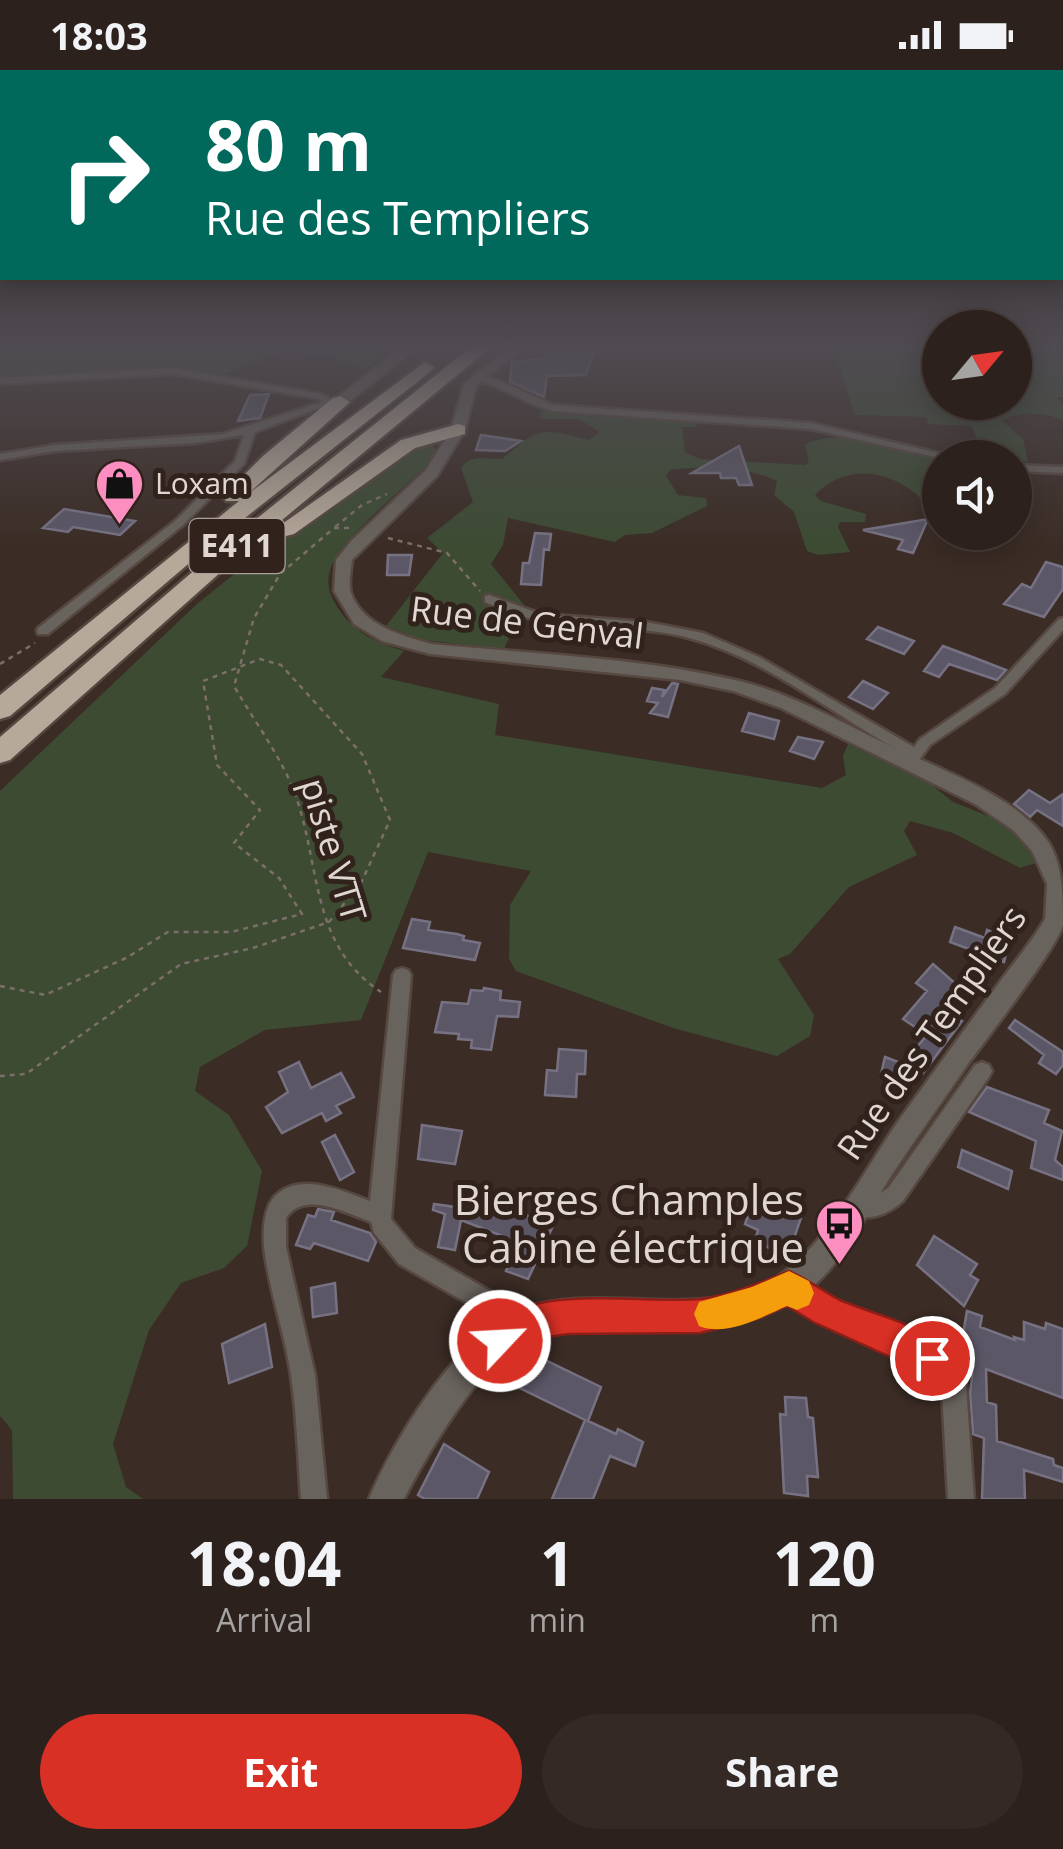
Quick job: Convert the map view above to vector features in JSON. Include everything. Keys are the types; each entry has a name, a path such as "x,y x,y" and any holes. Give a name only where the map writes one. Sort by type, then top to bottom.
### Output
{"highway":[{"path":"199,544 206,525 250,478 322,414"},
{"name":"E411","path":"0,710 199,544 366,414"},
{"name":"E411","path":"0,753 233,549 400,414"},
{"path":"0,776 159,631 234,569 408,444 445,439"}],"street":[{"path":"0,457 52,447 210,438 250,432 302,414"},
{"name":"Rue de Genval","path":"456,414 432,474 372,528 344,560 342,591 360,620 388,637 430,649 680,674 737,686 913,758"},
{"path":"635,414 811,426 922,451"},
{"path":"45,634 178,524 240,462 250,432"},
{"path":"1032,469 1063,470"},
{"path":"489,599 551,621 642,627 699,636 771,672 913,758 1000,691 1063,622"},
{"name":"Rue des Templiers","path":"789,1288 834,1240 854,1207 1057,932 1058,884 1040,846 994,806 913,758"},
{"path":"402,975 380,1214 392,1240 416,1262 524,1324"},
{"name":"Rue des Templiers","path":"854,1207 875,1208 896,1194 982,1071"},
{"path":"314,1499 303,1376 275,1247 275,1218 280,1206 291,1197 304,1194 334,1198 380,1214"},
{"path":"386,1499 430,1422 472,1367 524,1324 568,1317 700,1316 754,1304 789,1288 827,1311 918,1348 945,1368 954,1384 961,1499"}],"path":[{"name":"piste VTT","path":"399,1000 365,984 342,961 310,860 308,829 291,784 234,686 254,618 280,574 362,505 390,492 412,492"},
{"path":"334,528 372,528 376,536 447,553 489,599"},
{"path":"0,664 45,634"},
{"name":"piste VTT","path":"0,986 44,995 126,958 168,932 231,932 302,914 280,878 234,843 260,810 217,765 203,680 260,659 281,664 362,754 390,820 361,883 329,922 253,948 180,964 26,1074 0,1076"}],"green space":[{"path":"540,414 593,414 696,421 697,427 682,427 685,452 700,459 805,465 809,462 805,445 818,439 871,441 922,454 922,500 904,485 878,475 851,475 826,485 815,495 821,501 866,514 865,522 840,522 838,527 850,552 818,555 807,551 794,512 774,495 777,481 725,468 670,470 666,476 678,495 706,498 707,506 652,533 625,535 615,542 508,518 503,545 491,564 524,605 504,649 423,640 386,626 443,553 427,538 473,502 461,468 464,464 479,458 502,459 525,440 542,433 589,440 599,432 579,419 539,419"},
{"path":"855,414 922,414 922,417 855,415"},
{"path":"1033,414 1063,414 1063,421 1049,416"},
{"path":"927,420 1004,420 1023,440 978,440 971,426 928,424"},
{"path":"433,444 438,455 349,541 329,573 331,595 346,619 368,637 404,651 381,677 499,704 495,735 822,788 846,775 843,756 848,744 928,782 953,802 1006,823 1033,846 1036,863 1020,868 953,833 910,821 904,831 917,855 849,887 790,954 778,959 814,1015 810,1036 777,1056 673,1028 516,971 509,959 510,905 531,871 428,852 361,1020 265,1030 200,1067 195,1091 229,1115 262,1171 247,1246 224,1268 181,1283 149,1330 113,1444 126,1487 143,1499 13,1499 12,1430 0,1416 0,791 198,603 296,525 420,446"}],"building":[{"path":"241,414 262,414 260,418 238,421"},
{"path":"481,435 521,441 505,451 476,450"},
{"path":"739,446 752,485 739,485 736,478 721,478 720,473 692,473"},
{"path":"64,509 135,521 120,535 73,527 68,532 43,528"},
{"path":"922,520 922,533 913,553 898,549 903,540 863,530"},
{"path":"535,533 551,534 549,550 544,549 541,585 521,584 523,563 529,563"},
{"path":"388,555 412,555 409,575 387,575"},
{"path":"1046,562 1063,567 1063,589 1044,617 1004,604 1022,584 1031,588"},
{"path":"878,627 914,641 904,654 867,639"},
{"path":"943,646 1006,670 997,680 949,664 939,677 924,671"},
{"path":"863,681 888,693 873,709 849,697"},
{"path":"672,683 678,684 668,717 650,713 658,703 647,701 652,688 664,690 662,697"},
{"path":"749,713 779,721 774,739 742,731"},
{"path":"798,737 823,742 814,759 790,751"},
{"path":"1029,790 1050,803 1063,794 1063,826 1037,810 1030,817 1014,804"},
{"path":"412,919 430,922 428,930 457,934 464,936 463,940 480,943 475,960 403,948"},
{"path":"955,927 985,938 987,930 1000,935 998,943 1008,946 1004,962 950,942"},
{"path":"933,964 958,986 940,1008 962,1021 923,1073 905,1061 927,1035 903,1019 927,991 916,983"},
{"path":"471,990 501,991 500,1000 520,1002 518,1017 497,1016 491,1050 471,1048 472,1040 458,1039 459,1034 435,1032 442,1002 468,1004"},
{"path":"1015,1020 1063,1052 1063,1065 1056,1074 1039,1063 1044,1055 1009,1028"},
{"path":"559,1049 586,1051 585,1074 577,1074 576,1097 545,1095 547,1070 557,1071"},
{"path":"885,1057 909,1066 906,1083 881,1074"},
{"path":"299,1062 311,1088 341,1073 354,1097 336,1106 341,1113 326,1121 322,1113 282,1133 266,1107 288,1092 279,1072"},
{"path":"987,1087 1049,1110 1044,1123 1062,1131 1055,1160 1063,1167 1063,1180 1031,1168 1036,1141 969,1112"},
{"path":"422,1125 462,1131 455,1164 418,1159"},
{"path":"335,1135 354,1172 340,1180 322,1142"},
{"path":"962,1150 1012,1171 1008,1189 958,1167"},
{"path":"755,1196 801,1218 791,1247 780,1242 777,1251 760,1244 758,1230 745,1224"},
{"path":"481,1197 553,1226 528,1279 506,1271 518,1242 461,1220 455,1250 438,1247 445,1214 433,1210 434,1204 476,1210"},
{"path":"318,1209 334,1212 331,1220 370,1233 376,1242 368,1261 314,1243 310,1249 296,1245 308,1215 315,1217"},
{"path":"934,1236 977,1264 970,1275 978,1280 964,1306 917,1265"},
{"path":"335,1283 337,1313 313,1317 311,1288"},
{"path":"967,1311 982,1316 980,1327 1015,1340 1014,1337 1024,1340 1024,1322 1045,1329 1046,1323 1063,1329 1063,1398 986,1369 987,1402 996,1405 997,1441 1053,1459 1054,1465 1063,1468 1063,1482 1024,1470 1025,1499 982,1499 984,1438 973,1434 970,1394 974,1360 959,1356"},
{"path":"265,1324 272,1367 229,1383 222,1344"},
{"path":"535,1355 601,1387 588,1421 616,1434 618,1429 643,1442 635,1466 610,1456 593,1499 552,1499 585,1420 505,1381 511,1364 529,1372"},
{"path":"785,1397 806,1398 808,1417 813,1418 818,1477 807,1476 808,1496 784,1493 780,1414 786,1415"},
{"path":"444,1444 489,1472 477,1499 425,1499 418,1495"}],"slow traffic":[{"path":"711,1314 754,1304 789,1288 797,1293"}],"place":[{"name":"Loxam","path":"120,526"},
{"name":"Bierges Champles Cabine électrique","path":"839,1266"}],"route":[{"path":"500,1341 524,1324 602,1315 700,1316 754,1304 789,1288 827,1311 918,1348 932,1358"}]}
